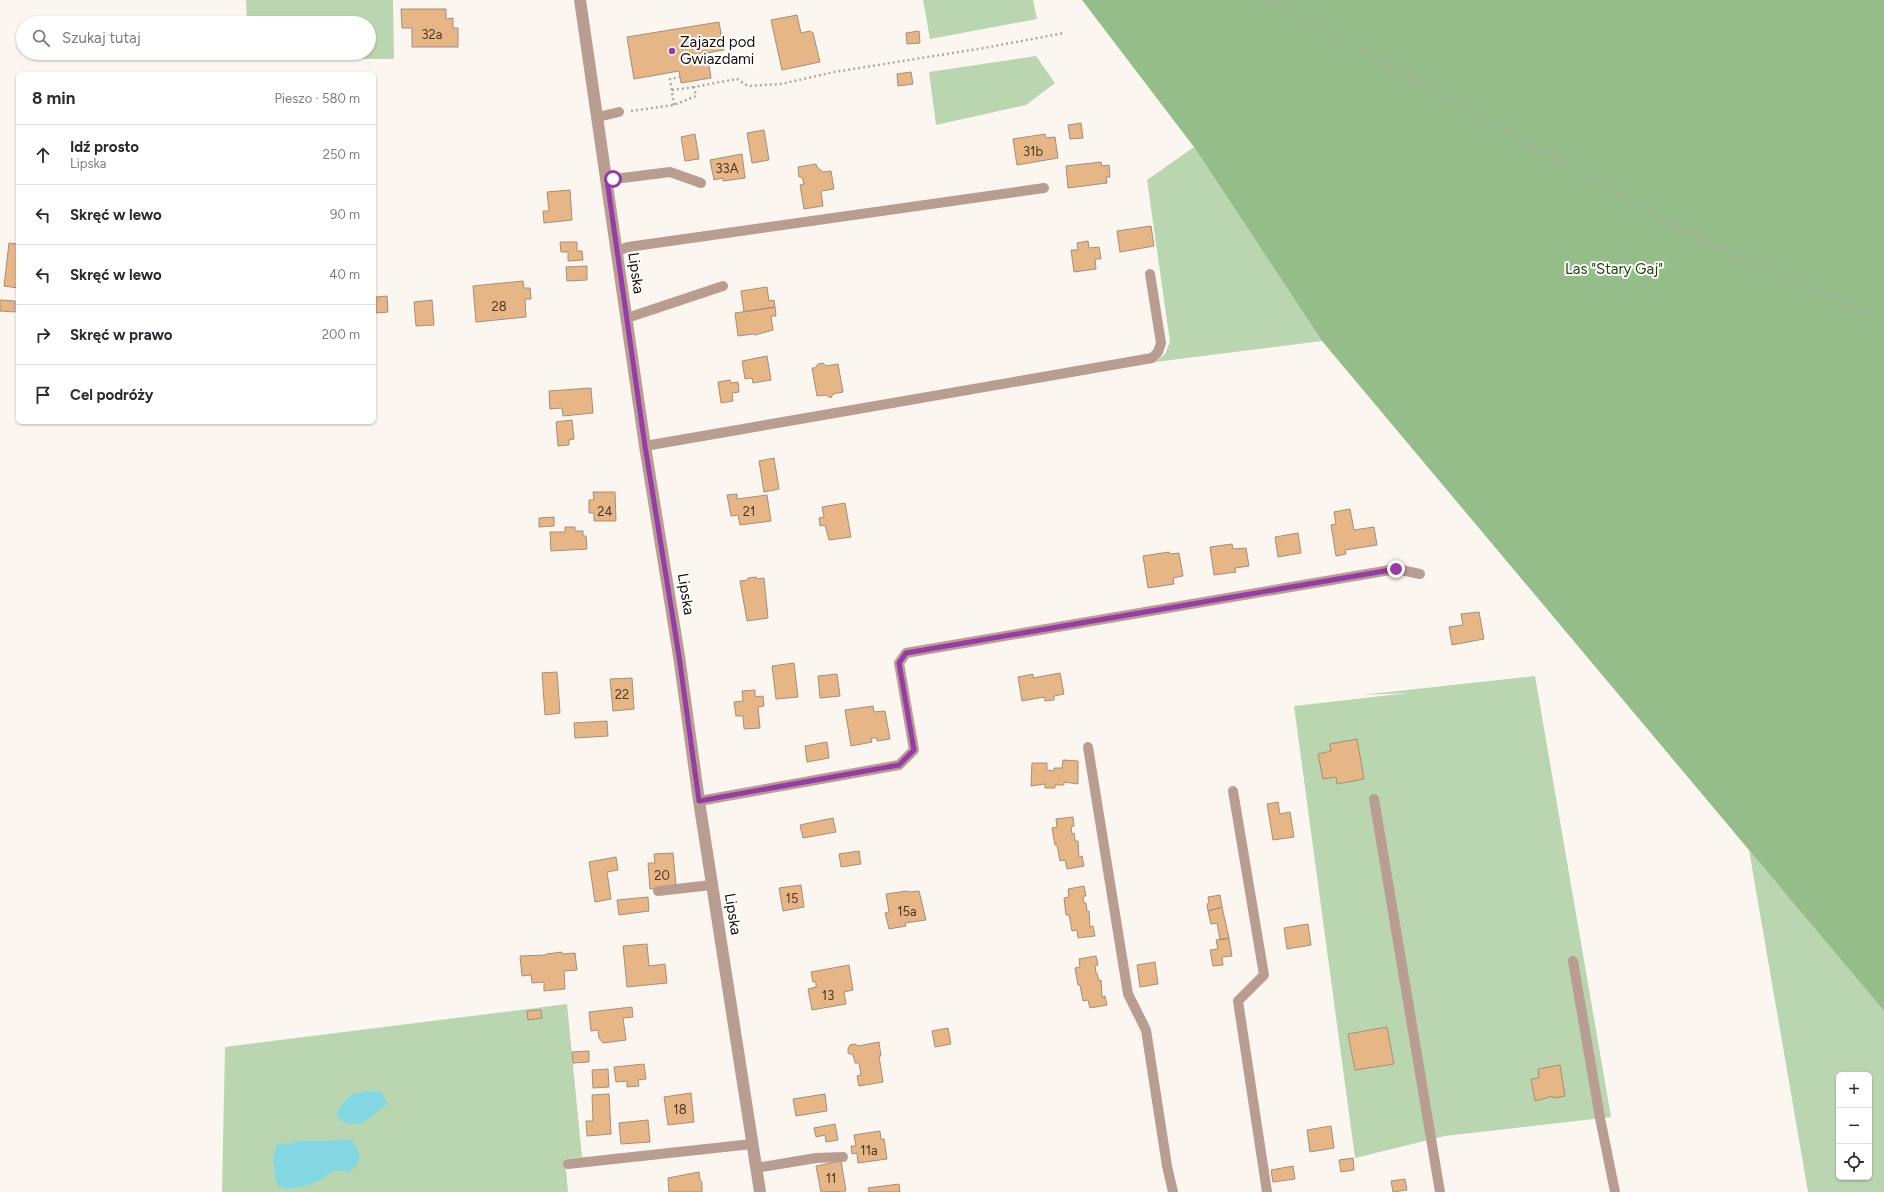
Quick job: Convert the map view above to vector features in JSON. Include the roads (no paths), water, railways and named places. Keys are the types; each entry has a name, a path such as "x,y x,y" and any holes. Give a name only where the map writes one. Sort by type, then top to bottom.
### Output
{"street":[{"name":"Lipska","path":"580,0 645,446 679,656 699,801 760,1192"}],"lane":[{"path":"598,117 619,112"},
{"path":"607,180 670,172 701,183"},
{"path":"617,251 628,247 1044,188"},
{"path":"645,446 1152,358 1158,352 1161,343 1150,274"},
{"path":"627,318 724,286"},
{"path":"699,801 899,765 914,750 899,663 906,653 1396,569 1420,574"},
{"path":"1088,747 1128,994 1146,1030 1167,1166 1173,1192"},
{"path":"1233,791 1264,975 1238,1001 1267,1192"},
{"path":"1374,799 1440,1192"},
{"path":"658,891 712,885"},
{"path":"1573,960 1600,1118 1615,1192"},
{"path":"568,1164 752,1144"},
{"path":"756,1168 816,1158 843,1157"}],"water":[{"path":"361,1092 382,1092 388,1104 370,1118 359,1124 353,1124 337,1118 339,1109 349,1097"},
{"path":"351,1139 360,1156 357,1164 350,1172 341,1170 334,1171 317,1182 306,1186 288,1188 277,1186 273,1161 276,1146 281,1143 288,1144 300,1141"}],"place":[{"name":"Zajazd pod Gwiazdami","path":"672,51"}],"park label":[{"name":"Las \"Stary Gaj\"","path":"1614,269"}]}
